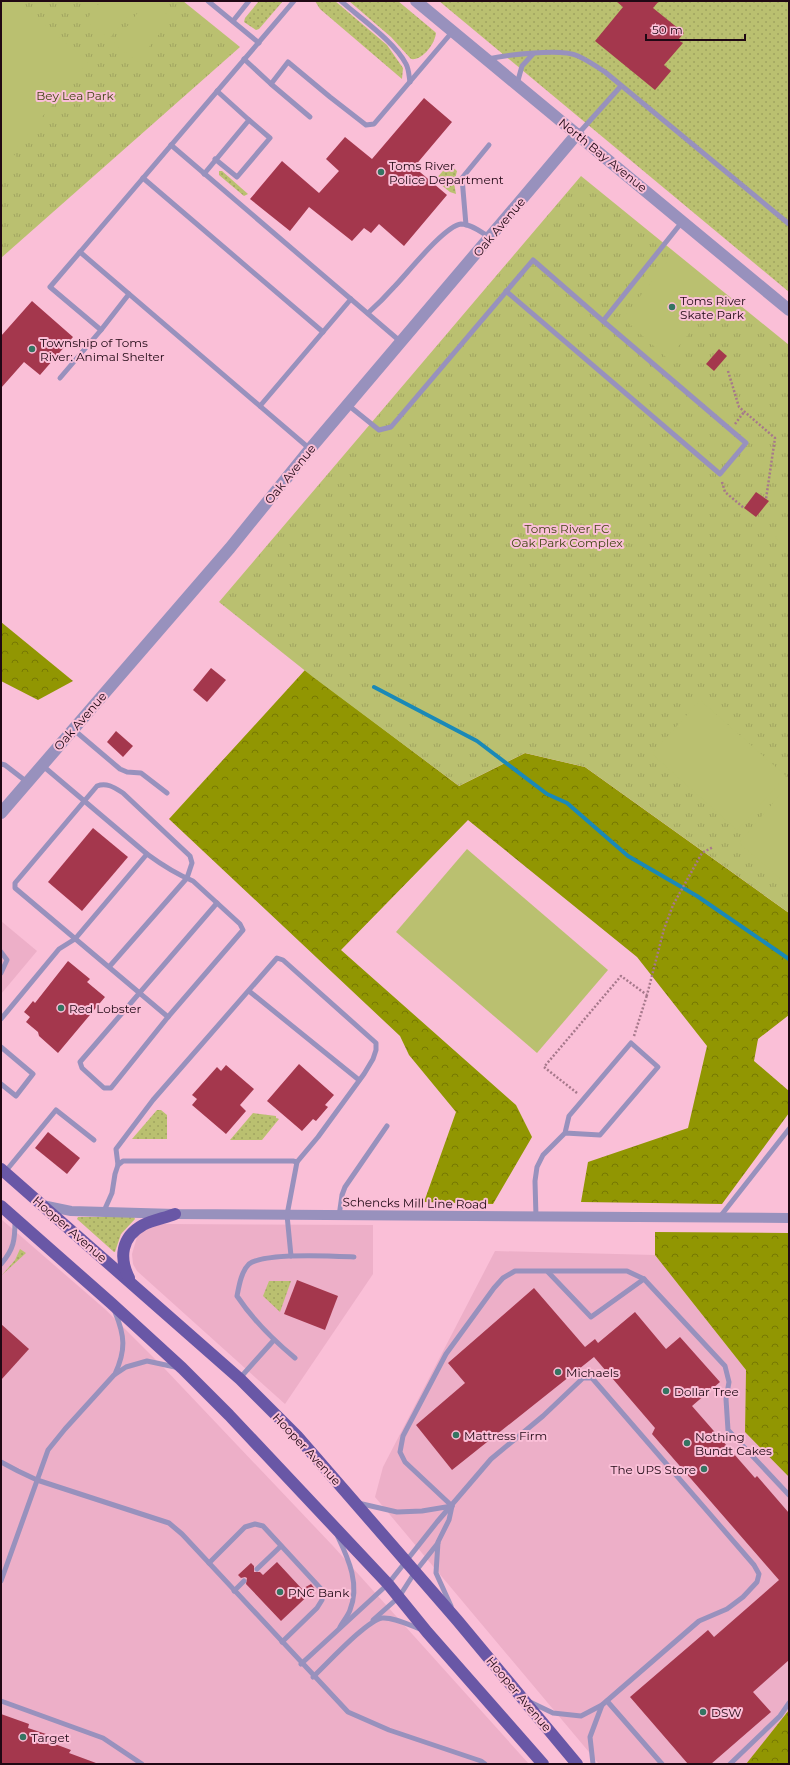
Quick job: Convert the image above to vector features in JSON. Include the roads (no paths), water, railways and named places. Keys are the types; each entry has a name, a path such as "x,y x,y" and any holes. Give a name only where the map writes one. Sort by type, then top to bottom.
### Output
{"main road":[{"name":"Hooper Avenue","path":"3,1171 240,1379 297,1436 357,1503 457,1620 577,1764"},
{"path":"1,1206 182,1368 332,1523 388,1584 427,1632 543,1764"},
{"path":"130,1281 123,1267 122,1257 124,1248 132,1234 143,1225 175,1214"}],"street":[{"name":"North Bay Avenue","path":"416,1 789,310"},
{"name":"Oak Avenue","path":"3,808 230,548 310,449 577,134"},
{"name":"Schencks Mill Line Road","path":"42,1205 71,1211 175,1214 789,1218"}],"lane":[{"path":"208,1 259,42"},
{"path":"233,21 249,1"},
{"path":"101,330 50,287 294,1"},
{"path":"341,1 400,54 407,65 410,82"},
{"path":"271,84 288,62 366,126 374,124 452,31"},
{"path":"486,59 516,54 558,52 577,55 605,72 620,86 789,224"},
{"path":"517,85 522,66 533,54"},
{"path":"244,60 310,117"},
{"path":"577,134 620,86"},
{"path":"215,159 237,177 270,138 217,91"},
{"path":"204,174 249,120"},
{"path":"466,225 462,178 489,144"},
{"path":"170,145 401,342"},
{"path":"143,178 323,332"},
{"path":"603,322 683,221"},
{"path":"368,314 442,235 458,225 466,225 490,237"},
{"path":"80,252 310,449"},
{"path":"348,405 378,430 391,426 506,291 533,260 603,322 746,443 720,474 506,291"},
{"path":"60,378 101,330 129,294"},
{"path":"260,406 351,299"},
{"path":"73,729 120,769 127,772 142,773 167,793"},
{"path":"1,764 5,765 27,782"},
{"path":"42,765 146,854 174,873 193,881 240,924 243,930 168,1017 111,1088 104,1088 82,1068 80,1062 217,903"},
{"path":"109,967 187,878 192,864 190,856 124,794 113,786 102,784 97,786 84,801 15,884 15,888 168,1017"},
{"path":"1,1019 59,949 75,939 146,854"},
{"path":"1,952 7,960 1,973"},
{"path":"104,1211 112,1194 118,1165 116,1149 153,1100 277,958 283,960 376,1043 376,1050 373,1059 318,1137 297,1162 287,1215 291,1256"},
{"path":"249,991 359,1080"},
{"path":"536,1217 535,1181 537,1167 543,1155 565,1133 569,1116 631,1043 658,1067 600,1135 565,1133"},
{"path":"1,1047 34,1074 16,1096 1,1084"},
{"path":"3,1171 56,1110 94,1140"},
{"path":"340,1216 342,1195 345,1187 386,1126"},
{"path":"719,1218 789,1130"},
{"path":"118,1165 123,1161 143,1160 297,1162"},
{"path":"1,1264 8,1256 15,1243 16,1218"},
{"path":"295,1358 250,1316 237,1296 242,1276 250,1264 262,1259 291,1256 354,1257"},
{"path":"452,1506 405,1462 400,1452 403,1436 446,1354 494,1288 503,1278 515,1272 627,1271 644,1278 724,1366 729,1382 726,1399 728,1430 789,1495"},
{"path":"548,1272 591,1317 644,1278"},
{"path":"111,1303 121,1326 124,1341 122,1360 114,1375"},
{"path":"240,1379 274,1340"},
{"path":"1,1581 48,1450 65,1429 114,1375 126,1367 147,1361 182,1368"},
{"path":"301,1664 388,1584 491,1459 543,1416 583,1378 592,1378 754,1564 759,1574 757,1582 742,1597 727,1609 699,1622 602,1705 581,1716 553,1713 522,1699"},
{"path":"1,1462 18,1472 37,1480 169,1523 182,1534 313,1677 348,1712 389,1730 481,1761 485,1764"},
{"path":"357,1503 397,1512 422,1511 452,1506"},
{"path":"313,1677 399,1597 415,1572 438,1542 449,1520 452,1506"},
{"path":"332,1523 350,1562 355,1587 350,1611 336,1633"},
{"path":"209,1563 246,1527 255,1524 263,1526 322,1590 322,1600 317,1608 282,1642"},
{"path":"438,1542 436,1573 457,1620"},
{"path":"257,1569 281,1546"},
{"path":"234,1591 244,1581"},
{"path":"369,1624 382,1618 402,1622 427,1632"},
{"path":"1,1701 103,1738 142,1764"},
{"path":"607,1701 662,1764"},
{"path":"730,1764 780,1716 789,1703"},
{"path":"593,1764 590,1737 602,1705"}],"waterway":[{"path":"374,687 477,741 547,794 567,803 628,856 697,896 789,959"}],"place":[{"name":"Toms River Police Department","path":"381,172"},
{"name":"Toms River Skate Park","path":"672,307"},
{"name":"Township of Toms River: Animal Shelter","path":"32,349"},
{"name":"Red Lobster","path":"61,1008"},
{"name":"Michaels","path":"558,1372"},
{"name":"Dollar Tree","path":"666,1391"},
{"name":"Mattress Firm","path":"456,1435"},
{"name":"Nothing Bundt Cakes","path":"687,1443"},
{"name":"The UPS Store","path":"704,1469"},
{"name":"PNC Bank","path":"280,1592"},
{"name":"DSW","path":"703,1712"},
{"name":"Target","path":"23,1737"}],"park label":[{"name":"Bey Lea Park","path":"75,95"},
{"name":"Toms River FC Oak Park Complex","path":"567,535"}]}
